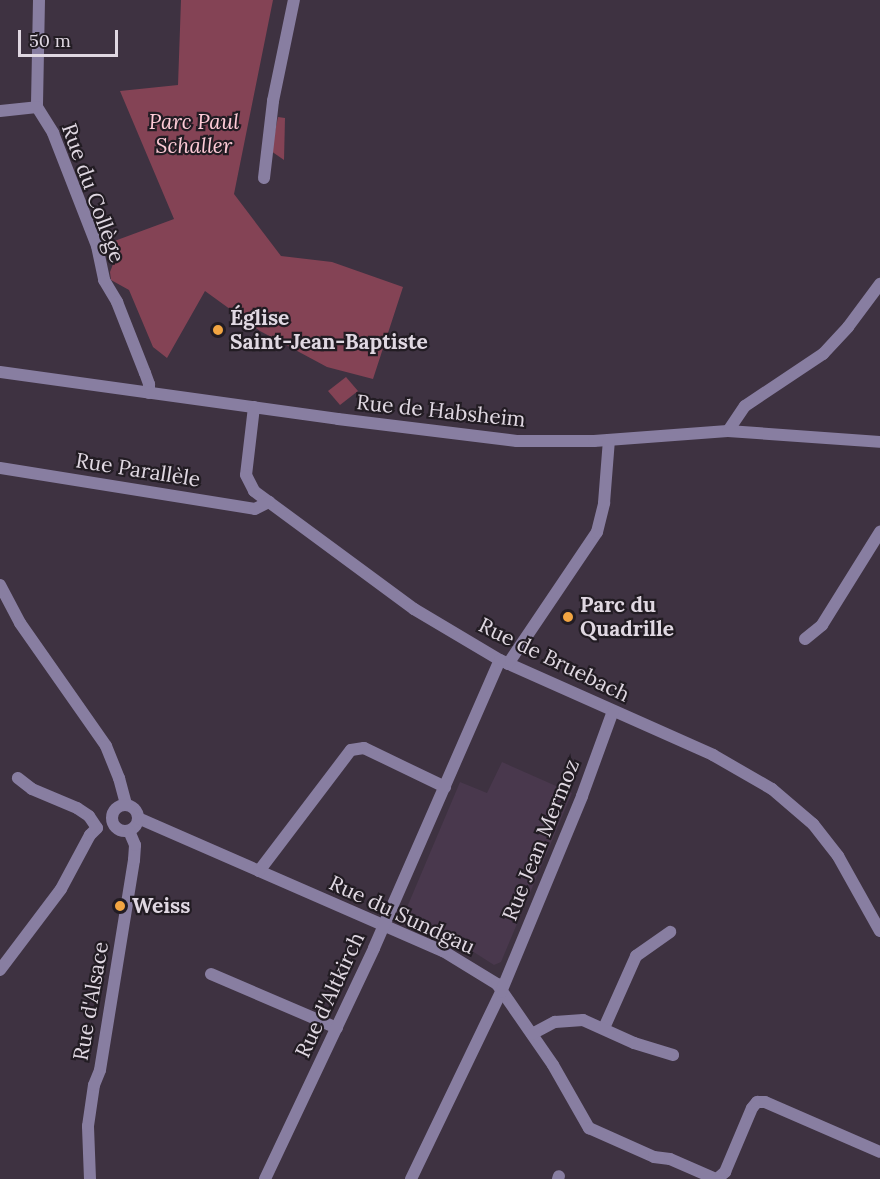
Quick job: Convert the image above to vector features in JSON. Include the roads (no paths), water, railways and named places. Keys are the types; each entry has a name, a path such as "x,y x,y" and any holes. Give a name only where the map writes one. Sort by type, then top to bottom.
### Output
{"street":[{"name":"Rue du Collège","path":"39,0 37,107 53,132 96,246 104,280 117,302 145,373 149,384 148,393"},
{"path":"264,178 273,101 294,0"},
{"path":"0,111 37,107"},
{"path":"728,431 745,406 823,354 848,327 880,284"},
{"name":"Rue de Habsheim","path":"0,372 507,440 609,440 728,431 880,442"},
{"name":"Rue de Bruebach","path":"254,407 246,475 254,491 414,609 504,662 713,755 772,789 813,824 838,855 880,931"},
{"name":"Rue d'Altkirch","path":"265,1179 337,1028 504,662 597,531 604,503 609,440"},
{"name":"Rue Parallèle","path":"0,468 255,509 269,502"},
{"path":"805,639 822,625 880,532"},
{"path":"0,585 21,623 106,746 119,778 126,805"},
{"name":"Rue Jean Mermoz","path":"411,1179 501,992 582,796 613,711"},
{"path":"259,871 351,750 364,748 445,787"},
{"path":"18,778 32,789 77,808 89,816 97,828"},
{"path":"113,822 121,831 129,831 136,826 138,819 133,808 126,805"},
{"path":"113,822 115,811 126,805"},
{"name":"Rue du Sundgau","path":"138,819 443,951 496,984 553,1065 585,1122 595,1132 654,1157 670,1159 696,1168 717,1179 725,1172 752,1108 757,1102 765,1102 880,1152"},
{"path":"0,970 61,889 90,835 97,828 113,822"},
{"name":"Rue d'Alsace","path":"90,1179 88,1126 94,1085 100,1070 134,860 135,845 129,831"},
{"path":"604,1028 636,956 670,932"},
{"path":"211,974 337,1028"},
{"path":"532,1034 568,1019 583,1020 634,1043 673,1055"}],"place":[{"name":"Église Saint-Jean-Baptiste","path":"218,330"},
{"name":"Parc du Quadrille","path":"568,617"},
{"name":"Weiss","path":"120,906"}],"park label":[{"name":"Parc Paul Schaller","path":"194,134"}]}
